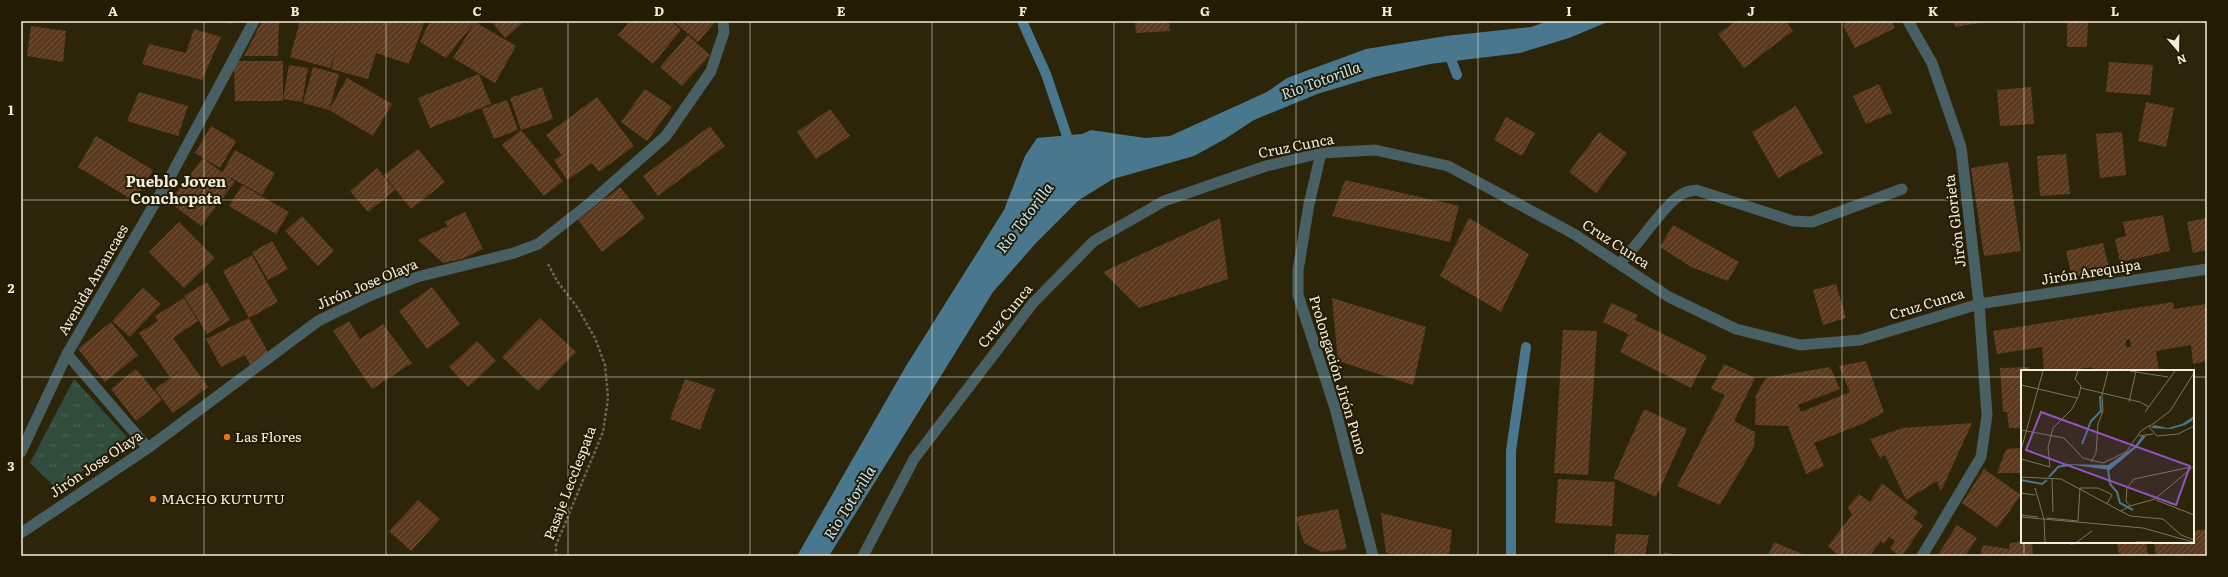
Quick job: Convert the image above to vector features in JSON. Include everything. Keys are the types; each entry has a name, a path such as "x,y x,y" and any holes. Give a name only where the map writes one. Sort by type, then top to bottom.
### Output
{"street":[{"name":"Avenida Amancaes","path":"21,452 68,354 169,179 254,21"},
{"name":"Jirón Jose Olaya","path":"21,533 148,448 318,321 367,297 417,277 514,253 538,244 590,203 666,136 711,71 724,32 723,21"},
{"name":"Jirón Glorieta","path":"1908,21 1932,63 1961,147 1979,304 1986,415 1981,457 1922,556"},
{"name":"Cruz Cunca","path":"863,556 914,459 1033,303 1094,241 1164,201 1266,166 1321,153 1375,150 1448,166 1574,234 1669,296 1736,329 1800,345 1860,340 1979,304"},
{"name":"Prolongación Jirón Puno","path":"1321,153 1298,272 1298,295 1335,408 1373,556"},
{"path":"1620,263 1630,254 1672,202 1684,193 1696,190 1793,221 1812,222 1902,189"},
{"name":"Jirón Arequipa","path":"1979,304 2207,269"},
{"path":"68,354 148,448"}],"path":[{"name":"Pasaje Lecclespata","path":"538,244 557,281 577,307 595,338 605,365 608,398 603,432 556,544 556,556"}],"green space":[{"path":"74,379 127,437 58,490 30,463"}],"water":[{"name":"Rio Totorilla","path":"1548,21 1610,21 1569,38 1520,53 1430,64 1374,77 1317,94 1254,120 1225,139 1194,156 1113,179 1079,200 1036,243 993,292 829,556 797,556 906,366 1004,210 1025,156 1037,138 1082,134 1091,130 1145,138 1170,136 1267,92 1287,78 1366,49 1446,36 1531,27"}],"building":[{"path":"222,21 233,21 232,24"},
{"path":"300,21 425,21 409,64 376,53 368,79 331,69 336,50 330,68 290,57"},
{"path":"430,21 475,22 446,58 420,42"},
{"path":"491,21 525,21 505,38"},
{"path":"630,21 671,21 681,30 653,64 618,35"},
{"path":"673,21 716,21 698,42"},
{"path":"1135,21 1169,21 1170,31 1136,33"},
{"path":"1736,21 1786,21 1793,31 1744,68 1718,34"},
{"path":"1845,21 1892,21 1895,28 1855,48 1843,25 1846,23"},
{"path":"1954,21 1985,21 1985,22 1955,27"},
{"path":"2067,21 2088,21 2087,47 2067,47"},
{"path":"279,22 278,56 244,56 261,23"},
{"path":"475,22 516,46 495,83 453,58"},
{"path":"31,26 66,31 63,62 27,56"},
{"path":"194,29 221,37 202,80 142,64 149,44 186,53"},
{"path":"688,35 710,55 682,86 660,67"},
{"path":"234,61 283,61 283,101 235,101"},
{"path":"2109,62 2153,65 2150,95 2106,92"},
{"path":"289,65 308,68 302,102 283,99"},
{"path":"313,67 339,74 329,110 303,103"},
{"path":"479,74 491,104 430,128 418,98"},
{"path":"347,78 392,104 373,136 329,110"},
{"path":"1879,84 1892,113 1866,124 1853,96"},
{"path":"542,87 553,119 521,130 510,98"},
{"path":"2031,87 2034,124 2000,126 1997,90"},
{"path":"645,89 672,107 647,141 621,122"},
{"path":"139,92 188,106 178,136 127,121"},
{"path":"597,97 634,146 599,172 592,163 567,180 554,160 562,155 546,135"},
{"path":"507,100 518,130 494,139 482,109"},
{"path":"2146,102 2174,108 2166,147 2138,141"},
{"path":"1796,106 1823,153 1778,178 1752,132"},
{"path":"830,109 850,136 816,159 797,132"},
{"path":"1506,117 1535,133 1522,156 1494,140"},
{"path":"211,126 236,141 220,168 195,153"},
{"path":"710,126 725,146 658,196 643,176"},
{"path":"521,130 563,181 544,196 502,145"},
{"path":"1599,132 1627,153 1596,193 1569,172"},
{"path":"2122,132 2126,175 2100,178 2096,134"},
{"path":"96,136 153,170 134,201 78,167"},
{"path":"418,149 445,182 411,209 384,175"},
{"path":"235,150 275,173 262,195 222,173"},
{"path":"2066,154 2070,194 2040,196 2037,156"},
{"path":"203,158 235,182 201,226 169,202"},
{"path":"2008,162 2021,251 1984,256 1971,168"},
{"path":"377,168 395,190 368,212 350,191"},
{"path":"1345,180 1459,206 1450,242 1332,216"},
{"path":"242,185 289,212 276,234 229,206"},
{"path":"620,187 645,218 602,252 578,220"},
{"path":"465,212 483,249 462,259 443,263 418,240 448,226 444,222"},
{"path":"2163,215 2170,251 2120,262 2115,239 2126,236 2123,222"},
{"path":"302,216 334,251 318,266 285,231"},
{"path":"1220,218 1228,279 1139,308 1103,272"},
{"path":"1469,218 1529,254 1501,312 1440,276"},
{"path":"2207,218 2207,250 2193,253 2187,222"},
{"path":"179,222 215,258 184,288 149,252"},
{"path":"1673,225 1739,262 1728,281 1691,267 1660,247"},
{"path":"272,241 288,269 268,280 252,252"},
{"path":"2103,243 2109,268 2072,277 2066,251"},
{"path":"252,255 278,302 249,318 223,271"},
{"path":"207,282 230,320 207,334 184,296"},
{"path":"1836,284 1846,318 1823,325 1813,290"},
{"path":"432,287 460,324 427,349 399,311"},
{"path":"143,288 161,304 130,337 112,321"},
{"path":"184,298 198,321 173,338 208,387 173,413 155,389 184,368 170,377 139,333 158,321 155,316"},
{"path":"1332,298 1426,327 1413,385 1338,361"},
{"path":"2173,302 2174,309 2207,304 2207,361 2193,364 2191,345 2156,351 2159,370 2092,370 2092,367 2082,370 2044,370 2042,347 1997,354 1993,331","holes":["2130,339 2131,347 2126,347 2126,340"]},
{"path":"1611,303 1638,315 1635,320 1707,356 1691,388 1620,352 1628,334 1603,322"},
{"path":"249,318 269,354 250,365 245,355 221,367 206,339"},
{"path":"540,318 576,352 538,391 502,357"},
{"path":"349,321 360,339 383,324 412,363 372,389 333,331"},
{"path":"111,322 138,355 105,382 78,349"},
{"path":"1563,330 1597,331 1588,475 1554,473"},
{"path":"477,341 496,361 468,387 449,367"},
{"path":"1866,361 1884,412 1864,423 1814,443 1824,466 1806,474 1788,426 1755,425 1756,395 1766,378 1830,367 1840,389 1798,405 1801,412 1850,392 1839,366"},
{"path":"1724,364 1755,378 1734,421 1755,432 1754,447 1720,505 1677,486 1725,395 1711,389"},
{"path":"2029,367 2030,370 2021,370 2021,428 2009,428 2007,412 2003,412 2000,368"},
{"path":"136,369 162,400 136,421 111,389"},
{"path":"685,379 715,389 700,430 670,419"},
{"path":"1644,409 1687,429 1656,497 1613,478"},
{"path":"1972,423 1941,491 1937,481 1906,500 1885,455 1880,458 1870,439 1903,428"},
{"path":"2021,448 2021,473 1997,473 2006,449"},
{"path":"1984,469 2021,495 1997,528 1962,503"},
{"path":"1558,479 1615,482 1612,526 1555,523"},
{"path":"1882,483 1918,512 1913,518 1923,525 1902,556 1899,556 1890,548 1895,541 1889,537 1884,544 1881,541 1869,556 1839,556 1828,546 1852,515 1848,507 1859,494 1870,502"},
{"path":"418,500 440,519 411,551 389,531"},
{"path":"1338,509 1347,549 1322,552 1304,543 1296,517"},
{"path":"1381,513 1452,530 1449,556 1401,556 1386,553"},
{"path":"1957,525 1977,538 1965,556 1937,556"},
{"path":"2207,529 2207,556 2156,556 2154,543 2194,543 2194,531"},
{"path":"1616,534 1649,535 1645,556 1614,556"},
{"path":"2021,541 2021,543 2032,543 2033,556 1980,556 1983,545 2009,549 2010,543"},
{"path":"1774,542 1807,556 1768,556"},
{"path":"2070,543 2084,543 2070,545"},
{"path":"2117,543 2146,543 2148,556 2119,556"},
{"path":"1664,552 1677,555 1677,556 1663,556"}],"waterway":[{"path":"1022,21 1046,74 1071,148"},
{"path":"1447,49 1457,75"},
{"path":"1511,556 1511,451 1526,347"}],"place":[{"name":"Las Flores","path":"227,437"},
{"name":"MACHO KUTUTU","path":"153,499"}],"district":[{"name":"Pueblo Joven Conchopata","path":"176,190"}]}
